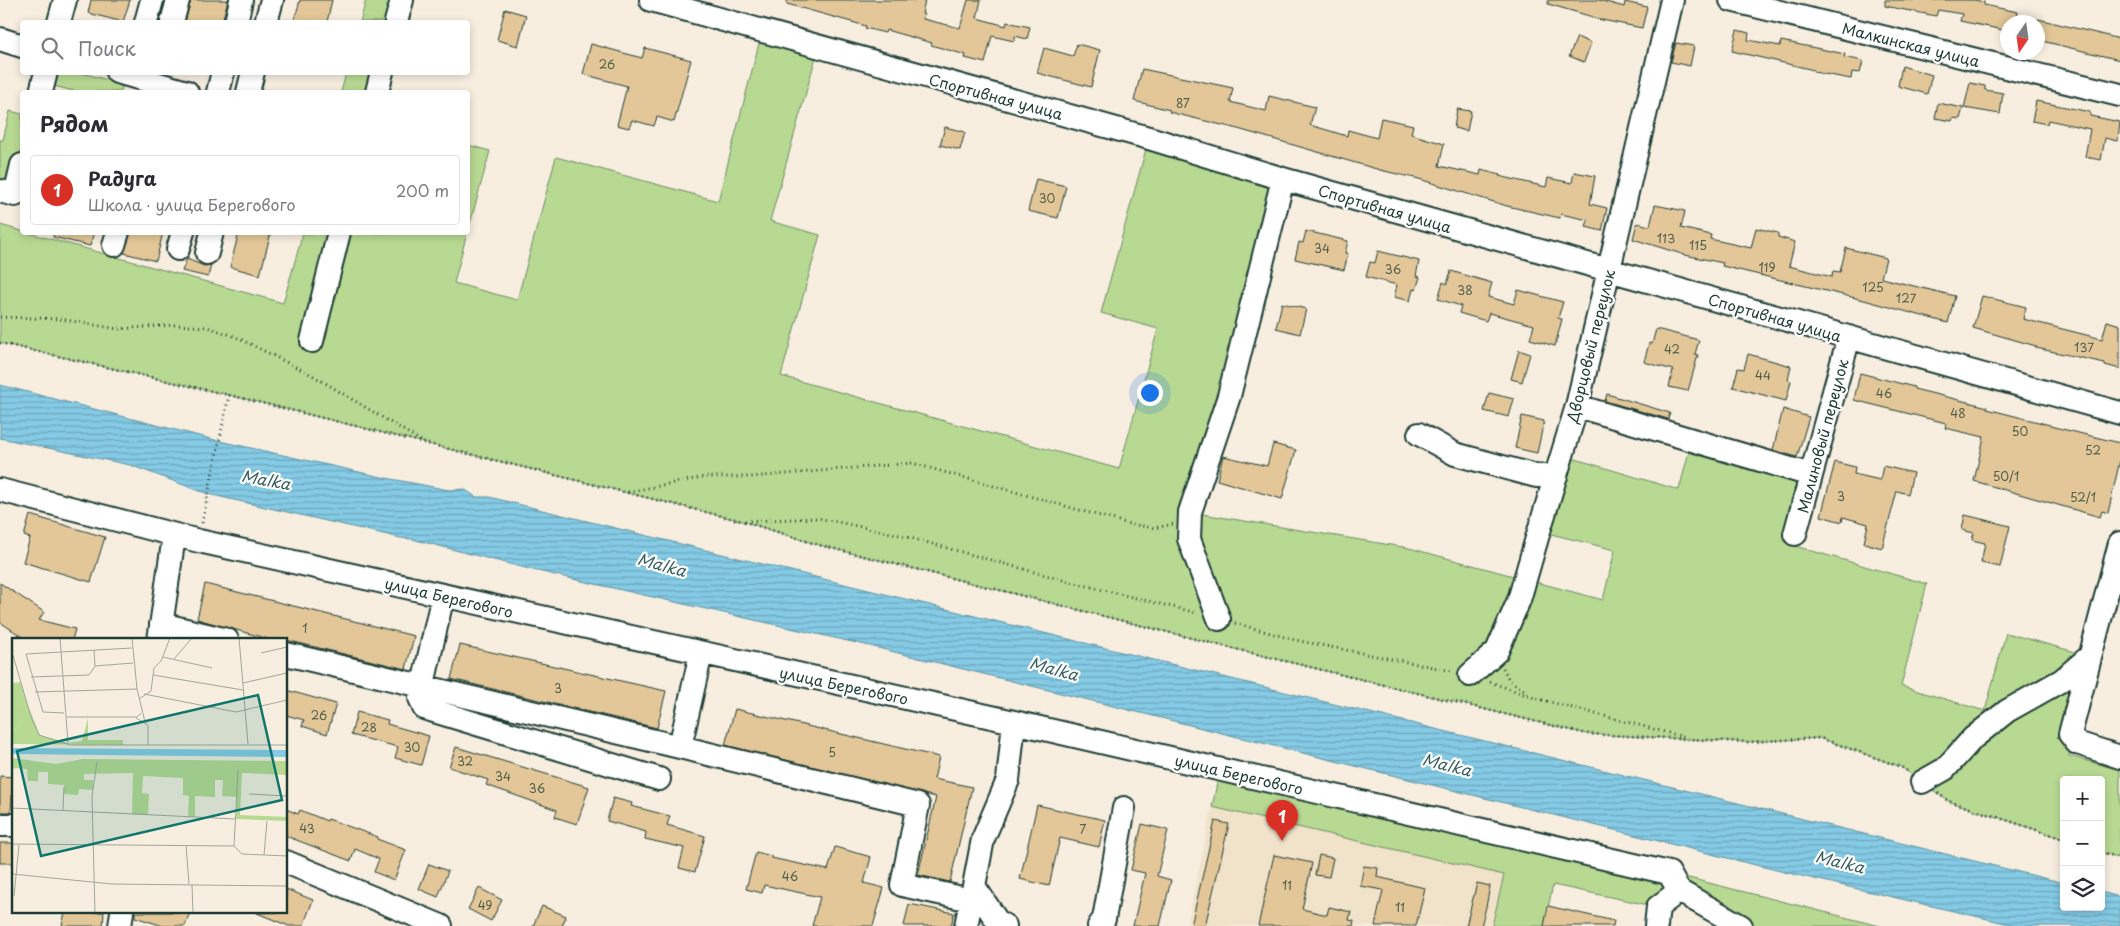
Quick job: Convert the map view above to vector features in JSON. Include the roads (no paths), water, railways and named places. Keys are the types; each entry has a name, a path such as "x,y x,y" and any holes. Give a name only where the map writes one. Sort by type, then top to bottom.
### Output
{"street":[{"path":"60,20 65,0"},
{"path":"147,20 152,0"},
{"path":"173,20 178,0"},
{"path":"237,20 242,0"},
{"path":"267,20 272,0"},
{"path":"397,20 402,0"},
{"name":"Спортивная улица","path":"651,0 681,4 1149,138 1283,180 2120,413"},
{"name":"Дворцовый переулок","path":"1470,675 1497,651 1519,600 1577,406 1672,0"},
{"name":"Малкинская улица","path":"1731,0 2120,95"},
{"path":"0,39 20,45"},
{"path":"42,90 45,75"},
{"path":"218,90 222,75"},
{"path":"248,90 252,75"},
{"path":"378,90 381,75"},
{"path":"128,79 156,83 180,90"},
{"path":"0,191 15,195 20,174"},
{"path":"1219,619 1189,539 1190,512 1229,396 1283,180"},
{"path":"312,341 338,235"},
{"name":"Малиновый переулок","path":"1795,534 1849,337"},
{"path":"1577,406 1811,475"},
{"path":"1419,434 1455,454 1536,476 1556,476"},
{"name":"улица Берегового","path":"0,490 174,536 1014,722 1669,873 1679,891"},
{"path":"174,536 160,632 210,638"},
{"path":"2120,543 2070,734 2077,743 2120,757"},
{"path":"443,595 422,686 420,698 424,708 659,779"},
{"path":"680,747 701,653"},
{"path":"288,654 918,805 902,885 973,893 999,924"},
{"path":"1922,782 1945,769 1973,738 2007,710 2062,680 2090,656"},
{"path":"966,926 983,839 1008,780 1014,722"},
{"path":"1100,926 1104,919 1124,808"},
{"path":"288,863 441,926"},
{"path":"1656,926 1658,906 1679,891 1741,926"}],"water":[{"name":"Malka","path":"0,385 215,440 386,478 449,490 464,489 476,497 489,497 2060,882 2060,911 2105,911 2105,893 2120,897 2120,926 2018,926 1780,871 870,646 533,570 412,539 208,494 130,465 0,438"}],"place":[{"name":"Радуга","path":"1282,841"}]}
